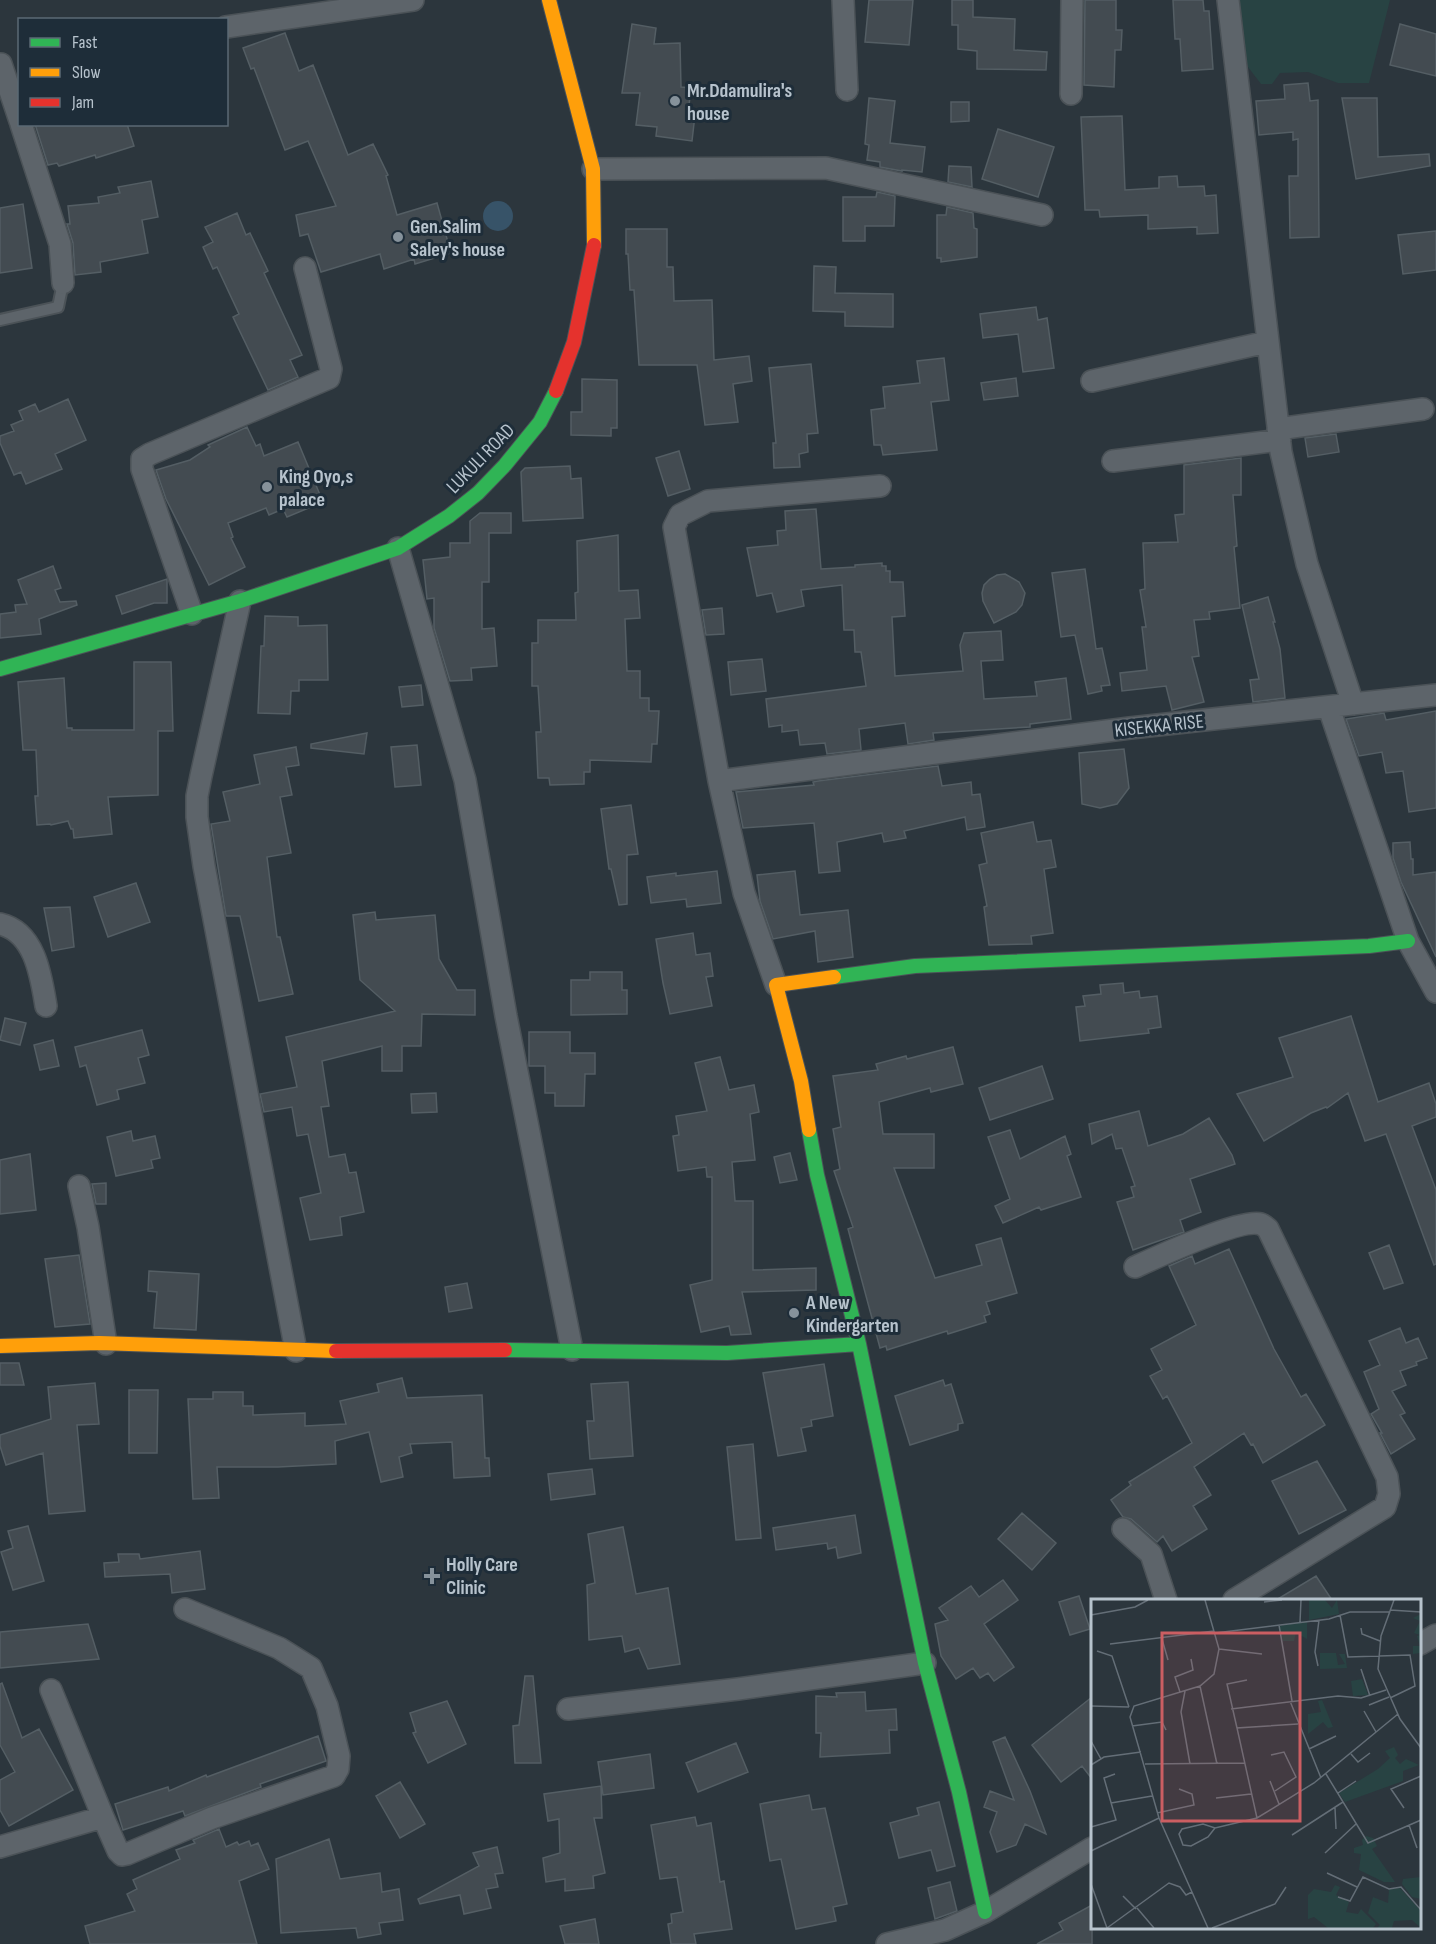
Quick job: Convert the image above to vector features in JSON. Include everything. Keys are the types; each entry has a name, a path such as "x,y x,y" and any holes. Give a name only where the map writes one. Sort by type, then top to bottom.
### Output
{"street":[{"path":"228,27 412,0"},
{"path":"843,0 847,90"},
{"path":"1071,94 1072,0"},
{"path":"1228,0 1279,435 1307,564 1353,704"},
{"name":"LUKULI ROAD","path":"0,669 240,601 398,548 450,516 478,493 505,465 540,422 560,384 574,342 594,243 593,169 556,1"},
{"path":"7,63 18,114"},
{"path":"21,126 60,244 63,283"},
{"path":"593,169 826,168 1042,215"},
{"path":"192,614 142,469 142,459 329,378 331,369 305,268"},
{"path":"1092,381 1267,342"},
{"path":"1113,461 1279,435 1423,409"},
{"path":"880,486 708,501 680,515 674,527 719,781 744,893 776,985 801,1081 817,1175 859,1344 925,1663 959,1792 985,1912"},
{"path":"398,548 465,780 506,1016 572,1350"},
{"path":"240,601 201,776 197,817 216,934 296,1351"},
{"name":"KISEKKA RISE","path":"719,781 1130,728 1436,695"},
{"path":"1329,708 1408,941 1436,992"},
{"path":"0,924 12,928 23,938 33,953 40,971 46,1006"},
{"path":"776,985 915,966 1369,946 1408,941"},
{"path":"79,1186 88,1227 106,1344"},
{"path":"1135,1267 1192,1242 1246,1224 1261,1224 1268,1229 1387,1477 1389,1494 1385,1507 1236,1599"},
{"path":"0,1346 106,1344 296,1351 572,1350 727,1353 859,1344"},
{"path":"1123,1529 1151,1554 1166,1599"},
{"path":"51,1690 103,1817 122,1855 212,1818 334,1776 338,1769 339,1756 327,1706 311,1668 279,1648 184,1609"},
{"path":"1421,1643 1436,1635"},
{"path":"568,1708 738,1689 925,1663"},
{"path":"0,1847 103,1817"},
{"path":"887,1944 945,1930 985,1912 1091,1849"}],"lane":[{"path":"0,320 58,307 63,283"}],"green space":[{"path":"1232,0 1390,0 1369,83 1338,83 1308,72 1280,73 1272,84 1261,84 1248,67"}],"water":[{"path":"498,201 509,205 513,216 509,227 498,231 487,227 483,216 487,205"}],"building":[{"path":"869,0 913,0 909,45 865,42"},
{"path":"952,0 973,0 973,17 1015,19 1014,50 1047,52 1046,70 977,69 977,51 958,49 958,25 952,25"},
{"path":"1085,0 1116,0 1116,30 1122,30 1121,50 1115,50 1114,87 1084,85"},
{"path":"1173,0 1203,0 1204,11 1209,11 1213,69 1182,71 1180,39 1175,39"},
{"path":"632,24 656,28 654,44 680,43 681,87 691,88 688,114 695,115 692,141 656,136 657,127 636,125 640,93 622,93"},
{"path":"1400,24 1436,34 1436,76 1390,65"},
{"path":"285,33 299,71 313,65 348,155 373,144 388,175 386,176 397,215 437,203 451,253 415,264 414,259 384,269 380,254 321,272 308,234 300,236 296,215 336,206 308,141 285,150 254,68 251,69 243,48"},
{"path":"1308,83 1310,101 1318,100 1319,237 1290,238 1289,176 1298,176 1298,139 1293,140 1293,132 1259,135 1256,101 1285,99 1284,85"},
{"path":"869,98 895,101 890,143 925,147 922,172 880,167 880,162 867,160 869,145 865,144"},
{"path":"1342,98 1377,98 1378,157 1429,154 1430,166 1356,179"},
{"path":"951,102 969,102 969,121 951,122"},
{"path":"1122,116 1125,190 1159,188 1159,177 1177,176 1178,187 1204,186 1205,196 1216,195 1218,233 1197,234 1197,227 1148,229 1148,215 1100,217 1099,210 1085,210 1081,117"},
{"path":"36,126 128,126 134,146 96,158 95,155 59,166 57,163 48,165"},
{"path":"998,129 1054,147 1038,197 982,179"},
{"path":"949,166 971,167 972,187 948,182"},
{"path":"151,181 158,217 142,220 148,253 100,262 101,272 75,275 73,243 67,224 70,224 68,206 99,203 98,197 120,193 118,187"},
{"path":"877,192 895,196 894,226 865,226 865,241 843,241 843,197 876,197"},
{"path":"23,204 32,268 0,273 0,208"},
{"path":"947,207 973,213 974,228 977,229 977,257 941,262 941,258 937,258 937,215 946,215"},
{"path":"237,213 246,235 250,233 268,271 264,273 302,355 290,360 298,377 268,390 233,317 239,314 217,267 213,269 203,247 213,242 205,227"},
{"path":"626,229 667,229 667,267 673,267 674,301 712,300 714,360 749,356 752,381 733,384 738,422 705,425 697,365 639,365 634,290 630,290 628,254 626,254"},
{"path":"1436,231 1436,270 1403,274 1398,235"},
{"path":"814,266 836,267 835,293 893,294 893,327 845,326 845,312 813,311"},
{"path":"1036,307 1038,320 1047,318 1054,368 1023,372 1018,334 983,338 980,314"},
{"path":"944,358 949,400 931,402 937,450 883,455 881,445 874,445 871,410 885,408 883,387 920,383 917,361"},
{"path":"811,364 818,433 807,434 808,452 799,454 800,467 774,468 773,443 776,443 769,368"},
{"path":"1016,378 1018,396 984,400 981,383"},
{"path":"582,379 617,380 617,428 611,428 611,436 571,435 571,412 582,412"},
{"path":"68,399 86,440 55,454 62,469 26,484 21,472 14,475 0,443 0,436 14,431 11,425 23,420 19,411 35,404 39,412"},
{"path":"247,427 256,446 260,444 264,456 298,442 323,502 287,517 283,509 269,515 266,508 228,523 233,537 231,538 245,567 209,585 166,499 156,470 190,460 210,447 208,445"},
{"path":"1336,434 1339,452 1308,457 1305,438"},
{"path":"679,451 690,489 668,496 656,458"},
{"path":"1241,458 1241,495 1233,495 1237,546 1234,547 1240,608 1209,612 1210,619 1194,620 1199,656 1192,657 1204,702 1172,710 1166,686 1122,691 1120,673 1147,670 1142,627 1146,627 1140,590 1145,589 1143,543 1178,542 1175,515 1184,514 1184,465"},
{"path":"570,466 571,479 581,478 583,518 523,521 521,472 525,468"},
{"path":"816,509 821,569 882,563 882,566 886,566 886,571 890,571 890,582 903,582 905,616 892,617 895,676 963,671 960,645 964,633 1001,631 1003,660 981,661 984,699 1037,696 1035,682 1066,678 1071,719 1030,724 1030,727 933,733 934,740 908,744 905,723 859,729 861,750 827,754 825,743 800,745 798,730 782,732 782,725 769,727 766,699 866,686 861,652 855,652 854,630 844,630 842,585 801,590 804,606 777,612 772,593 757,596 747,548 778,545 777,531 786,530 785,511"},
{"path":"480,513 511,513 511,533 489,533 489,582 482,582 482,629 494,628 497,666 471,668 472,680 450,681 434,628 434,598 427,599 423,560 450,557 450,543 470,543 470,521"},
{"path":"618,535 619,591 638,590 640,618 625,619 627,671 640,671 640,698 649,698 649,711 659,711 657,744 652,744 651,762 590,760 590,772 584,772 584,784 550,785 549,778 538,778 536,732 541,732 538,686 532,686 532,643 538,643 538,620 576,620 577,541"},
{"path":"53,566 61,588 55,590 60,602 76,601 77,605 39,619 41,634 0,638 0,614 16,612 15,605 27,604 18,580"},
{"path":"1085,569 1096,649 1102,648 1110,685 1101,686 1102,691 1088,694 1075,635 1061,637 1052,573"},
{"path":"1005,574 1019,582 1025,593 1022,605 1016,612 994,623 983,601 982,593 984,585 990,579"},
{"path":"167,579 167,603 154,603 122,614 116,596"},
{"path":"1268,597 1280,649 1285,698 1253,702 1250,680 1259,679 1242,605"},
{"path":"722,608 724,634 706,635 702,610"},
{"path":"265,616 298,617 298,626 327,625 328,680 299,680 299,691 291,691 290,714 258,713 261,646 264,646"},
{"path":"762,659 766,691 731,695 728,662"},
{"path":"134,662 171,662 173,731 158,731 158,795 108,797 112,834 74,838 73,829 68,821 37,825 36,750 23,750 18,682 64,678 67,728 72,728 72,730 134,730"},
{"path":"421,685 423,705 402,707 399,687"},
{"path":"1436,711 1436,808 1409,812 1403,771 1386,773 1382,752 1359,756 1346,719 1384,713 1386,720"},
{"path":"367,733 364,754 311,748 311,744"},
{"path":"417,745 421,785 395,787 391,747"},
{"path":"296,747 299,765 286,767 292,795 280,797 291,853 267,857 277,937 280,937 293,994 259,1001 240,916 226,916 211,824 230,821 223,792 260,784 254,755"},
{"path":"1124,749 1129,788 1117,804 1100,808 1082,804 1079,753"},
{"path":"938,766 942,786 971,782 972,795 980,794 985,827 967,830 965,817 904,831 906,838 884,842 882,833 837,842 840,871 819,873 814,823 743,828 736,792 814,785 813,782 818,781"},
{"path":"631,805 638,854 627,855 627,904 619,905 611,869 609,869 601,809"},
{"path":"1033,822 1037,842 1051,840 1056,867 1044,869 1053,933 1031,936 1032,944 989,945 984,907 987,906 979,865 987,863 981,833"},
{"path":"1410,842 1413,875 1436,872 1436,957 1401,882 1393,858 1393,843"},
{"path":"717,871 721,903 687,907 686,899 651,903 647,877"},
{"path":"795,871 800,915 848,910 853,957 818,962 815,931 773,939 760,901 757,875"},
{"path":"136,883 150,922 108,937 94,897"},
{"path":"70,907 74,947 52,951 44,908"},
{"path":"375,912 376,920 435,915 439,959 457,990 475,990 475,1015 422,1014 421,1046 402,1046 402,1071 382,1071 382,1046 322,1061 329,1106 321,1107 329,1157 345,1154 349,1173 356,1172 364,1212 340,1217 342,1235 310,1240 300,1198 321,1193 308,1134 297,1136 292,1107 264,1112 260,1094 297,1087 286,1037 395,1011 360,980 353,915"},
{"path":"693,933 696,955 710,953 713,976 706,977 712,1006 670,1014 656,939"},
{"path":"590,972 622,972 622,990 627,990 627,1014 571,1015 571,980 590,980"},
{"path":"1123,983 1124,993 1139,991 1140,998 1157,996 1161,1027 1148,1029 1149,1033 1080,1041 1076,1007 1085,1006 1083,996 1101,994 1100,985"},
{"path":"1351,1016 1378,1102 1429,1083 1436,1104 1436,1117 1412,1126 1436,1190 1436,1264 1434,1265 1386,1134 1365,1141 1348,1093 1327,1108 1311,1113 1264,1141 1237,1094 1293,1077 1279,1038"},
{"path":"5,1018 26,1023 20,1045 0,1040"},
{"path":"142,1030 149,1055 138,1058 145,1083 117,1090 119,1099 97,1105 86,1065 80,1067 75,1047"},
{"path":"529,1032 570,1032 570,1053 595,1053 595,1074 585,1074 584,1106 555,1106 555,1093 545,1093 545,1066 529,1066"},
{"path":"53,1040 59,1066 40,1070 34,1045"},
{"path":"953,1047 963,1084 931,1092 930,1088 879,1102 883,1134 934,1134 934,1168 894,1168 935,1278 982,1265 976,1245 1001,1238 1017,1293 986,1302 990,1314 984,1316 986,1322 948,1334 947,1331 887,1350 886,1346 880,1348 848,1229 853,1227 834,1171 840,1169 833,1129 841,1127 833,1076 878,1070 876,1064 906,1056 907,1059"},
{"path":"720,1057 729,1090 754,1085 759,1112 750,1114 755,1160 732,1162 735,1201 753,1201 753,1270 816,1268 816,1290 742,1292 751,1334 731,1335 729,1326 701,1332 690,1285 712,1280 712,1177 707,1177 706,1167 678,1171 673,1136 679,1135 676,1116 707,1111 695,1063"},
{"path":"1042,1066 1053,1099 990,1120 979,1088"},
{"path":"436,1093 437,1112 412,1113 411,1094"},
{"path":"1139,1111 1148,1146 1183,1134 1209,1118 1232,1155 1235,1164 1190,1179 1201,1212 1180,1220 1184,1232 1133,1250 1117,1202 1134,1197 1131,1187 1135,1186 1122,1148 1116,1149 1112,1134 1092,1144 1089,1124"},
{"path":"1010,1130 1020,1159 1065,1136 1071,1154 1067,1156 1081,1197 1041,1210 1039,1207 1003,1223 995,1206 1010,1199 988,1137"},
{"path":"131,1131 133,1141 155,1136 160,1158 151,1160 153,1168 116,1176 107,1137"},
{"path":"790,1153 797,1180 780,1183 774,1157"},
{"path":"30,1154 36,1210 0,1214 0,1160"},
{"path":"106,1183 106,1204 96,1204 92,1184"},
{"path":"1389,1245 1403,1283 1384,1289 1369,1253"},
{"path":"1229,1249 1274,1349 1301,1397 1306,1394 1325,1425 1263,1463 1244,1433 1194,1467 1211,1495 1193,1506 1207,1529 1172,1551 1163,1536 1157,1542 1131,1519 1123,1517 1111,1500 1131,1485 1129,1482 1192,1443 1167,1396 1163,1399 1150,1376 1162,1370 1151,1349 1196,1325 1169,1266 1192,1256 1195,1264"},
{"path":"79,1255 90,1324 55,1327 45,1259"},
{"path":"149,1271 199,1274 196,1330 154,1328 157,1292 148,1291"},
{"path":"467,1283 472,1308 449,1312 445,1287"},
{"path":"1400,1328 1406,1343 1418,1338 1427,1358 1416,1362 1417,1365 1400,1371 1406,1385 1392,1391 1405,1413 1400,1415 1415,1439 1391,1454 1371,1414 1379,1409 1364,1372 1380,1365 1369,1341"},
{"path":"0,1363 19,1363 24,1385 0,1385"},
{"path":"824,1364 833,1416 811,1420 812,1426 801,1428 806,1451 778,1456 763,1373"},
{"path":"402,1378 407,1398 482,1395 485,1458 489,1458 490,1476 454,1478 452,1442 410,1444 412,1453 399,1457 403,1477 381,1482 369,1432 335,1441 336,1464 217,1467 219,1498 193,1499 188,1399 213,1399 213,1392 243,1392 243,1406 253,1406 253,1415 305,1413 305,1426 346,1424 340,1401 379,1392 377,1384"},
{"path":"943,1380 945,1386 951,1384 963,1423 958,1424 958,1430 910,1445 895,1396"},
{"path":"628,1382 633,1456 590,1459 587,1421 594,1421 591,1384"},
{"path":"95,1383 99,1424 77,1425 85,1511 49,1514 43,1453 6,1465 0,1446 0,1435 51,1419 48,1387"},
{"path":"129,1390 158,1390 157,1453 129,1453"},
{"path":"753,1444 761,1538 736,1540 727,1447"},
{"path":"1317,1461 1346,1510 1299,1534 1272,1481"},
{"path":"592,1469 595,1494 551,1500 548,1474"},
{"path":"1022,1513 1056,1543 1032,1570 998,1539"},
{"path":"855,1515 861,1553 838,1558 836,1547 828,1549 827,1543 776,1550 773,1528"},
{"path":"28,1526 44,1581 13,1590 1,1552 13,1548 8,1531"},
{"path":"623,1527 636,1594 668,1588 680,1664 648,1669 639,1648 625,1652 622,1636 589,1640 587,1585 595,1583 588,1534"},
{"path":"200,1551 205,1589 172,1593 170,1574 105,1577 104,1563 119,1562 118,1554 139,1554 140,1559"},
{"path":"1316,1576 1331,1599 1278,1599"},
{"path":"1003,1580 1018,1600 984,1624 1014,1667 994,1681 988,1673 980,1678 973,1668 956,1679 941,1656 935,1624 948,1620 939,1608 971,1586 979,1597"},
{"path":"1079,1596 1090,1629 1070,1635 1059,1602"},
{"path":"88,1624 99,1659 0,1668 0,1632"},
{"path":"525,1676 533,1676 541,1763 515,1763 513,1726 519,1725"},
{"path":"2,1683 22,1738 39,1729 73,1790 9,1826 0,1810 0,1780 15,1772 0,1745 0,1684"},
{"path":"865,1692 866,1711 896,1709 897,1730 889,1730 890,1753 820,1757 821,1733 816,1733 816,1696 837,1697 836,1693"},
{"path":"1091,1698 1091,1778 1082,1766 1061,1782 1032,1745"},
{"path":"447,1701 466,1744 428,1763 413,1733 416,1732 410,1713"},
{"path":"318,1736 326,1761 260,1784 261,1787 185,1816 183,1811 123,1830 115,1804 168,1787 169,1791 206,1775 207,1777"},
{"path":"1005,1737 1030,1791 1046,1834 1025,1824 1016,1845 997,1852 990,1832 997,1812 984,1807 990,1791 1014,1800 993,1742"},
{"path":"736,1743 748,1772 698,1792 686,1763"},
{"path":"650,1754 654,1788 603,1795 598,1762"},
{"path":"400,1782 425,1824 400,1838 376,1796"},
{"path":"601,1786 602,1818 594,1818 605,1873 593,1876 594,1888 565,1891 565,1879 546,1882 543,1858 560,1853 559,1819 548,1821 544,1794"},
{"path":"809,1795 812,1810 825,1808 847,1904 833,1907 836,1921 796,1929 781,1859 770,1861 760,1804"},
{"path":"939,1802 955,1866 937,1871 931,1850 899,1858 890,1823 919,1815 917,1808"},
{"path":"695,1817 697,1826 711,1823 720,1882 724,1881 732,1929 694,1934 696,1944 671,1944 668,1924 672,1923 671,1914 683,1912 677,1877 660,1879 651,1825"},
{"path":"219,1829 226,1847 237,1842 239,1845 249,1841 251,1846 258,1843 269,1869 239,1881 257,1944 90,1944 85,1926 135,1911 127,1894 137,1889 133,1880 180,1859 176,1850 195,1843 193,1840"},
{"path":"329,1839 340,1879 380,1873 382,1892 399,1889 403,1920 379,1923 381,1934 358,1938 356,1928 281,1933 276,1859"},
{"path":"497,1847 503,1873 495,1874 498,1887 486,1889 491,1908 464,1914 460,1895 420,1904 418,1899 479,1866 473,1853"},
{"path":"950,1882 957,1911 935,1919 928,1888"},
{"path":"1091,1906 1092,1944 1037,1944 1063,1930 1059,1923"},
{"path":"595,1919 599,1944 565,1944 560,1926"}],"traffic: fast":[{"path":"0,669 240,601 398,548 449,516 478,493 505,465 540,422 556,391"},
{"path":"834,977 915,966 1369,946 1408,941"},
{"path":"809,1130 817,1175 859,1344 925,1663 959,1792 985,1912"},
{"path":"505,1350 727,1353 859,1344"}],"traffic: slow":[{"path":"549,0 593,169 594,245"},
{"path":"809,1130 801,1081 776,985 834,977"},
{"path":"0,1346 99,1343 336,1351"}],"traffic: jam":[{"path":"556,391 574,342 594,245"},
{"path":"336,1351 505,1350"}],"place":[{"name":"Mr.Ddamulira's house","path":"675,101"},
{"name":"Gen.Salim Saley's house","path":"398,237"},
{"name":"King Oyo,s palace","path":"267,487"},
{"name":"A New Kindergarten","path":"794,1313"},
{"name":"Holly Care Clinic","path":"432,1576"}]}
